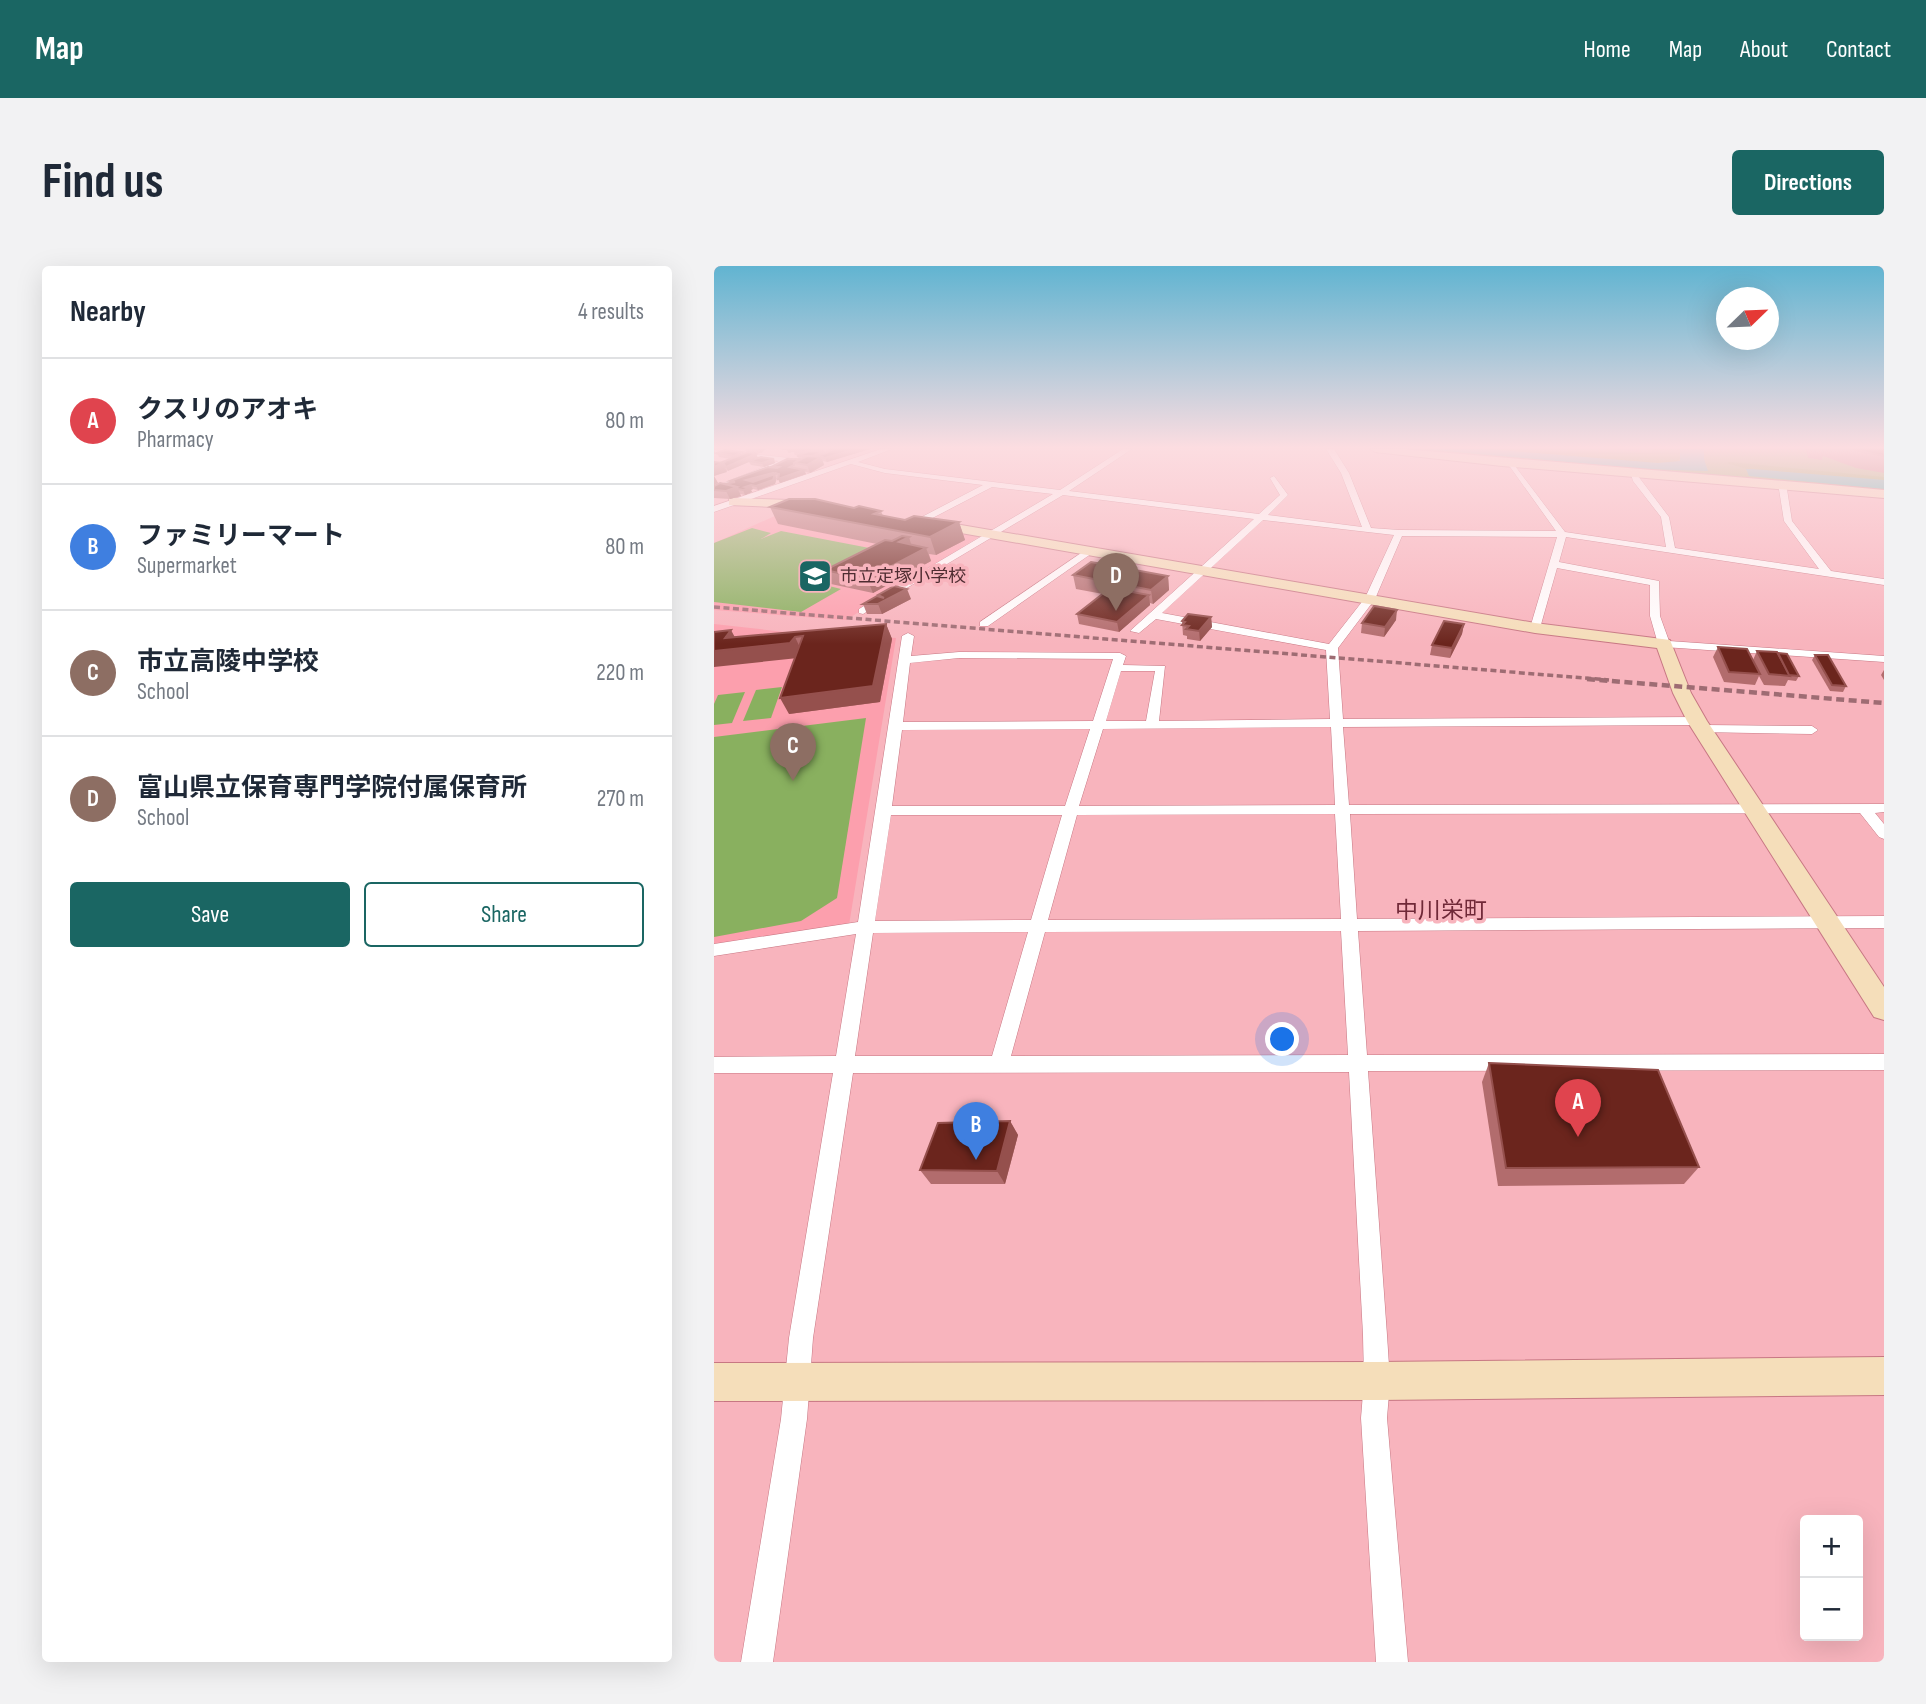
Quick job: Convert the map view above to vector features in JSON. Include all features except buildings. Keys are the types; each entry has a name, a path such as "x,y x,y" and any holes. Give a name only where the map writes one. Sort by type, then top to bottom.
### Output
{"main road":[{"path":"714,1382 1377,1381 1884,1376"}],"street":[{"path":"912,521 927,514"},
{"path":"863,611 1027,514"},
{"path":"1248,514 1399,533 1562,534 1884,582"},
{"path":"1361,514 1368,530"},
{"path":"1548,514 1562,534"},
{"path":"1663,514 1671,551"},
{"path":"1787,514 1788,521 1826,573"},
{"path":"1135,631 1263,516"},
{"path":"912,521 1535,628 1664,644 1884,660"},
{"path":"1392,1662 1374,1418 1377,1381 1332,648 1370,599 1399,533"},
{"path":"1535,628 1562,534"},
{"path":"984,624 1090,551"},
{"path":"1553,564 1655,583 1655,617 1682,693 1884,1009"},
{"path":"1154,615 1332,648"},
{"path":"757,1662 794,1419 796,1380 842,1064 884,811 907,660 908,636"},
{"path":"907,660 959,655 1120,656 1071,810 999,1065"},
{"path":"1117,668 1161,668 1152,723"},
{"path":"896,726 1336,722 1700,725 1812,730"},
{"path":"1864,808 1884,834"},
{"path":"884,811 1884,808"},
{"path":"716,955 864,927 1884,922"},
{"path":"714,1065 1884,1062"}],"shaded area":[{"name":"市立定塚小学校","path":"779,514 847,514 980,536 846,620 714,610 714,543"},
{"path":"714,624 812,635 896,638 849,925 714,949"}],"green space":[{"path":"752,528 771,533 761,539 781,531 885,551 825,585 841,589 801,612 714,602 714,543"},
{"path":"782,687 771,718 743,721 756,690"},
{"path":"745,692 732,723 714,725 714,704 718,695"},
{"path":"866,718 837,898 801,921 714,937 714,737"}],"railway":[{"path":"714,607 1609,680"},
{"path":"1587,679 1884,703"}],"place":[{"name":"市立定塚小学校","path":"815,576"},
{"name":"富山県立保育専門学院付属保育所","path":"1116,611"},
{"name":"市立高陵中学校","path":"793,781"},
{"name":"クスリのアオキ","path":"1578,1137"},
{"name":"ファミリーマート","path":"976,1160"}],"district":[{"name":"中川栄町","path":"1441,910"}]}
